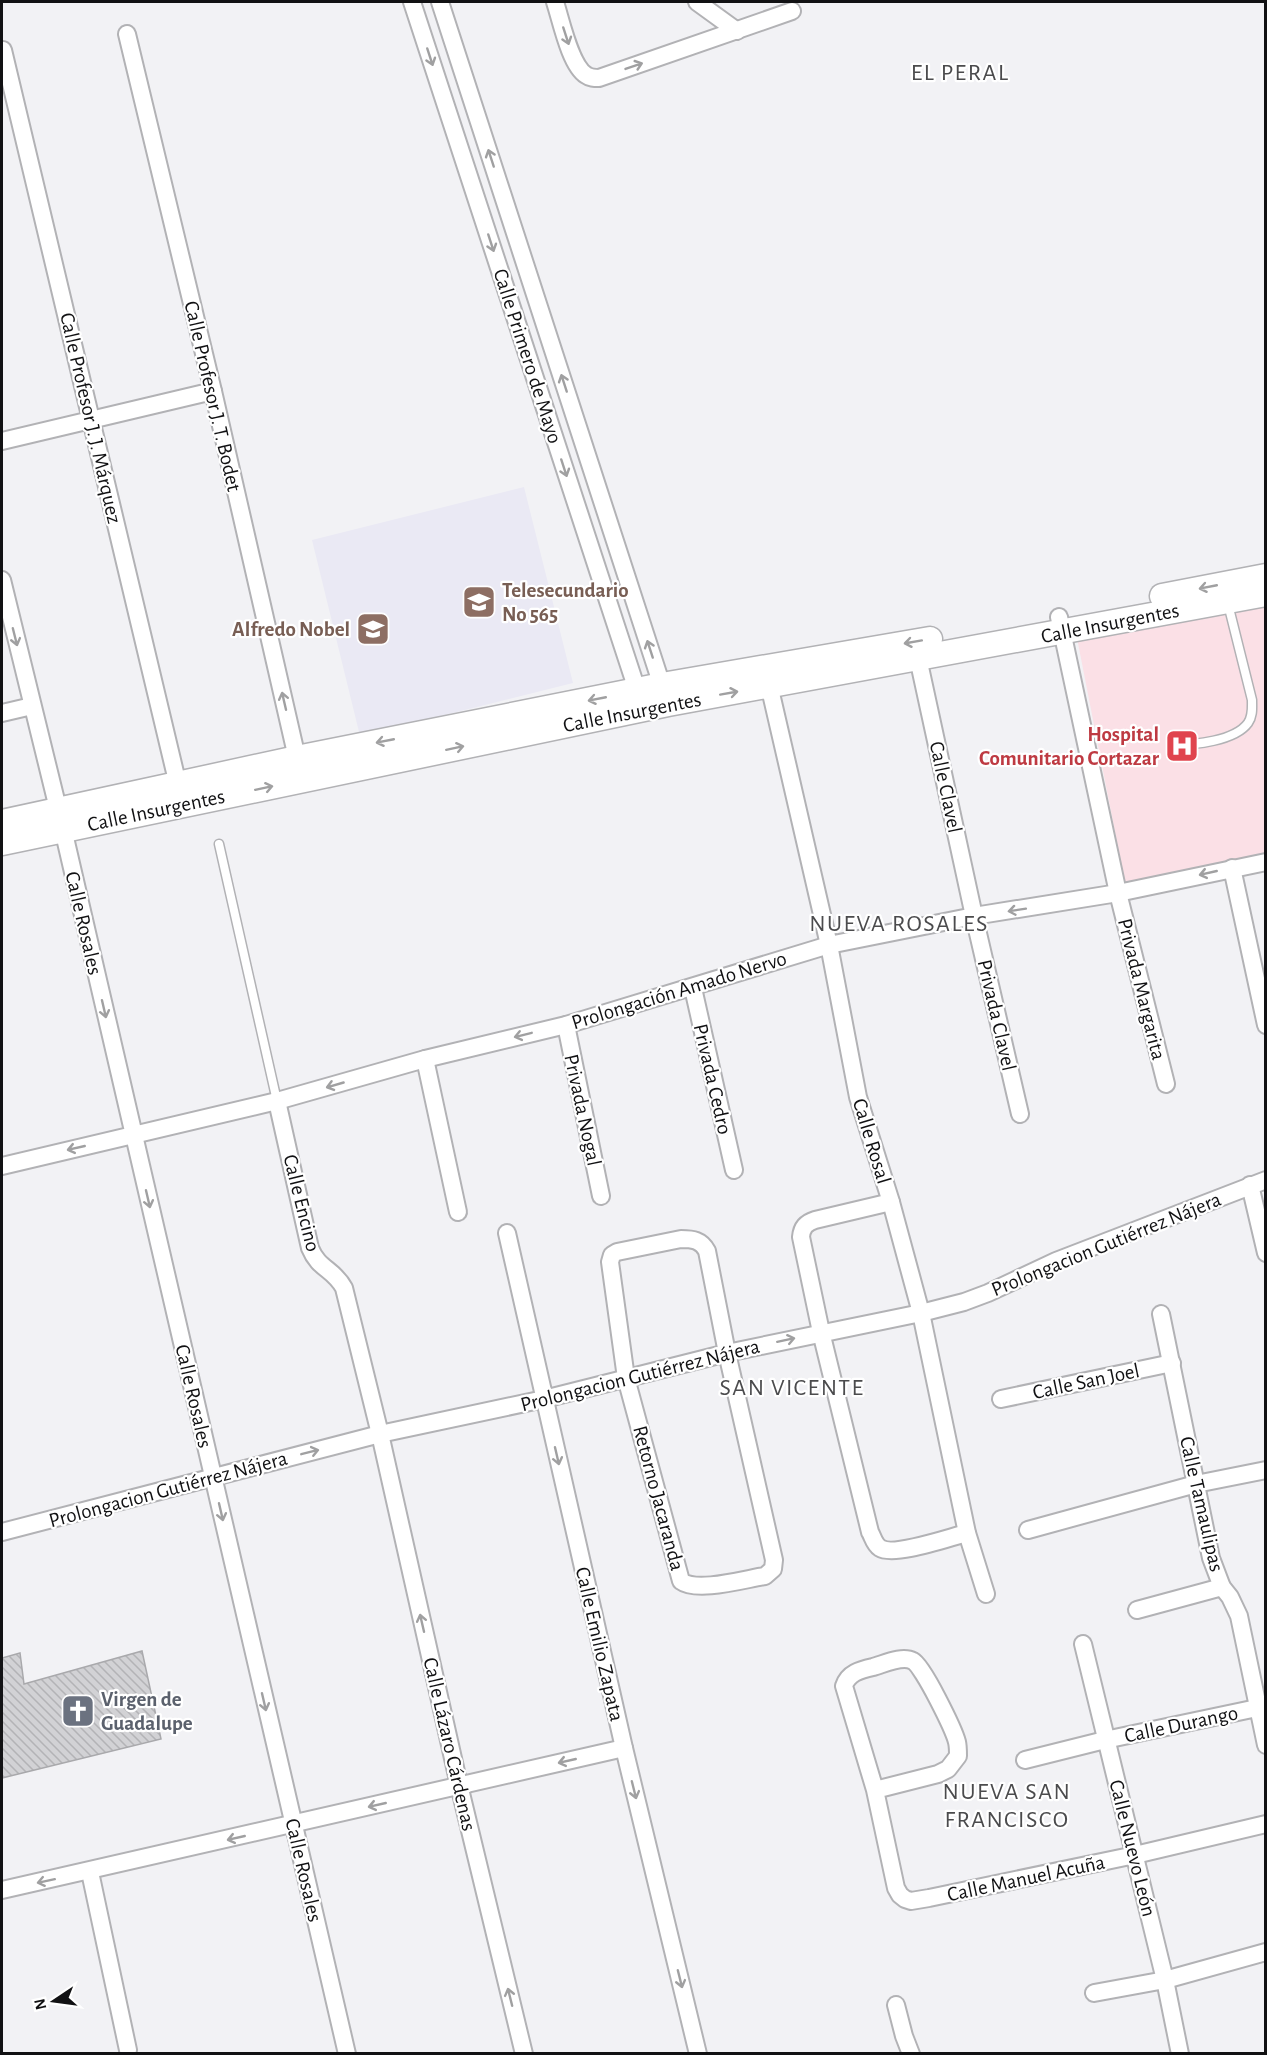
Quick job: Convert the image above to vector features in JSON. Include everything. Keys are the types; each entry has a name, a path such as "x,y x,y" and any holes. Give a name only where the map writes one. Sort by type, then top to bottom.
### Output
{"main road":[{"name":"Calle Insurgentes","path":"768,677 918,658 1266,576"},
{"name":"Calle Insurgentes","path":"2,822 60,819 665,695 1061,624 1266,594"},
{"name":"Calle Insurgentes","path":"2,843 60,819 178,785 297,758 640,700"}],"street":[{"name":"Calle Primero de Mayo","path":"412,2 640,700"},
{"name":"Calle Primero de Mayo","path":"440,2 665,695"},
{"path":"555,2 579,70 588,77 599,78 792,11"},
{"path":"697,2 737,31"},
{"name":"Calle Profesor J. T. Bodet","path":"127,34 213,391 297,758"},
{"name":"Calle Profesor J. J. Márquez","path":"3,51 178,785"},
{"path":"2,441 213,391"},
{"name":"Calle Rosales","path":"2,581 60,819 347,2054"},
{"name":"Privada Margarita","path":"1061,624 1118,893 1166,1084"},
{"name":"Calle Clavel","path":"918,658 974,916"},
{"name":"Calle Rosal","path":"768,677 829,945 858,1097 891,1202 921,1313 967,1533 986,1594"},
{"path":"2,713 32,706"},
{"name":"Prolongación Amado Nervo","path":"2,1166 277,1101 425,1059 566,1025 829,945 974,916 1118,893 1266,862"},
{"path":"1232,868 1266,1024"},
{"name":"Privada Clavel","path":"974,916 1020,1114"},
{"name":"Privada Cedro","path":"693,988 734,1170"},
{"name":"Privada Nogal","path":"566,1025 601,1196"},
{"path":"425,1059 458,1212"},
{"name":"Calle Encino","path":"277,1101 310,1248 317,1262 334,1274 344,1288 380,1434"},
{"path":"1258,1183 1266,1253"},
{"name":"Prolongacion Gutiérrez Nájera","path":"2,1532 380,1434 544,1399 727,1353 964,1302 1056,1261 1258,1183"},
{"path":"891,1202 815,1220 806,1223 802,1230 801,1237 821,1332 870,1532 876,1545 882,1550 895,1551 967,1533"},
{"name":"Calle Emilio Zapata","path":"507,1233 624,1748 698,2054"},
{"name":"Retorno Jacaranda","path":"681,1239 698,1241 704,1246 727,1353 774,1560 773,1569 765,1576 697,1587 681,1581 626,1378 610,1262 612,1255 681,1239"},
{"name":"Calle Tamaulipas","path":"1161,1314 1211,1558 1222,1587 1234,1603 1239,1616 1266,1746"},
{"name":"Calle San Joel","path":"1001,1399 1172,1363"},
{"name":"Calle Lázaro Cárdenas","path":"380,1434 459,1785 524,2054"},
{"path":"1029,1530 1196,1484 1266,1470"},
{"path":"1137,1610 1222,1587"},
{"name":"Calle Nuevo León","path":"1083,1644 1165,1980 1180,2054"},
{"path":"903,1659 913,1660 927,1679 957,1742 958,1756 948,1769 938,1774 875,1790 844,1686 850,1676 860,1670 903,1659"},
{"name":"Calle Durango","path":"1025,1760 1257,1707"},
{"path":"2,1890 90,1872 624,1748"},
{"name":"Calle Manuel Acuña","path":"875,1790 896,1888 904,1899 911,1901 1135,1855 1266,1824"},
{"path":"90,1872 128,2050"},
{"path":"1094,1993 1165,1980 1266,1952"},
{"path":"896,2005 910,2054"}],"lane":[{"path":"1173,745 1203,743 1223,738 1244,727 1252,714 1252,700 1227,601"},
{"path":"219,844 277,1101"}],"shaded area":[{"name":"Telesecundario No 565","path":"524,487 573,683 360,736 312,540"},
{"name":"Hospital Comunitario Cortazar","path":"1265,603 1265,853 1125,883 1077,638"}],"building":[{"name":"Virgen de Guadalupe","path":"142,1651 161,1739 2,1778 2,1658 20,1653 24,1684"}],"place":[{"name":"Telesecundario No 565","path":"479,602"},
{"name":"Alfredo Nobel","path":"373,629"},
{"name":"Hospital Comunitario Cortazar","path":"1182,746"},
{"name":"Virgen de Guadalupe","path":"78,1711"}],"district":[{"name":"EL PERAL","path":"960,72"},
{"name":"NUEVA ROSALES","path":"899,923"},
{"name":"SAN VICENTE","path":"792,1387"},
{"name":"NUEVA SAN FRANCISCO","path":"1007,1805"}]}
